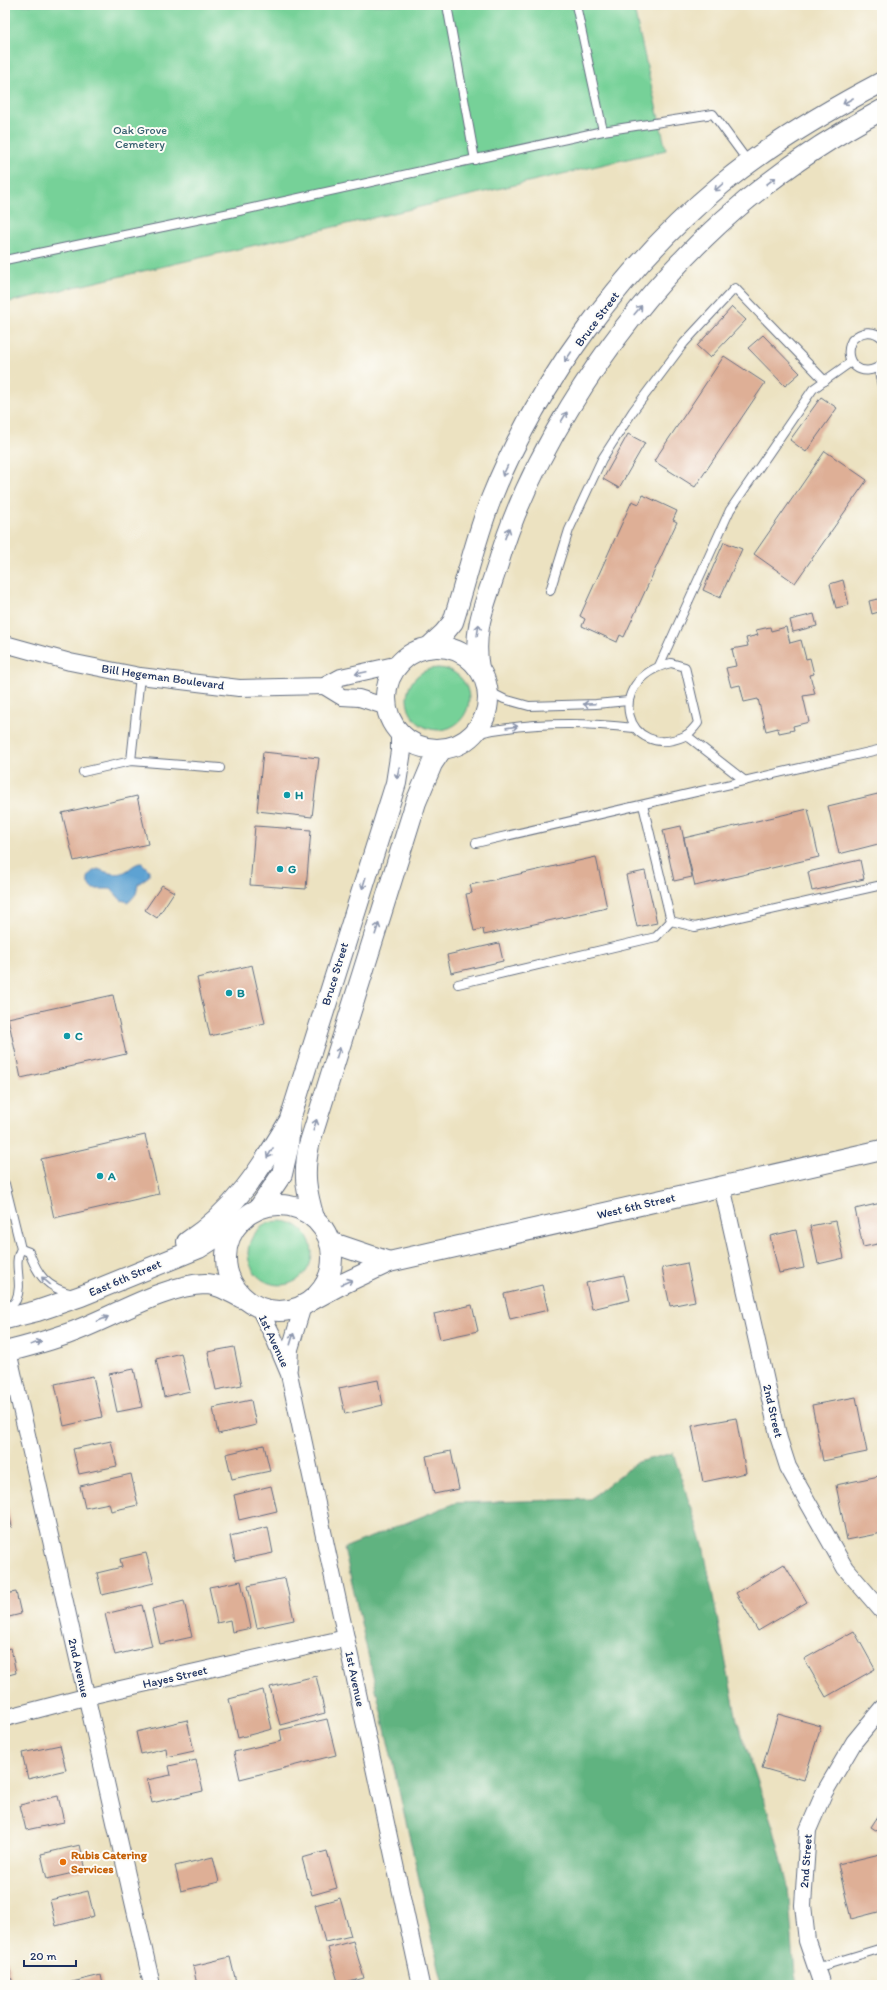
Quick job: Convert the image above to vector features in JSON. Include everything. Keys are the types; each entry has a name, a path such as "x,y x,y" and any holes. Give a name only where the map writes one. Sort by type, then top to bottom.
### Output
{"street":[{"name":"Bruce Street","path":"428,648 453,622 476,540 492,498 519,440 548,387 583,336 638,266 721,184 749,163 809,124 882,82"},
{"path":"479,668 461,653 450,648 428,648 407,656 399,664 388,684 386,694 387,707 394,726 401,734 420,746 442,749 464,741 474,734 481,725 486,714 488,691 485,679 479,668 476,649 481,612 506,535 534,472 558,427 588,377 621,330 701,239 758,190 798,161 858,123 882,110"},
{"path":"701,239 700,229 748,184 752,175 749,163 777,162 818,138 858,123"},
{"name":"Bill Hegeman Boulevard","path":"5,644 70,662 140,676 239,688 324,686 341,677 399,664"},
{"path":"324,686 342,697 359,698 387,707"},
{"name":"Bruce Street","path":"259,1208 282,1174 288,1148 290,1119 396,783 401,751 401,734"},
{"path":"314,1218 305,1179 305,1164 309,1145 416,802 432,764 442,749"},
{"path":"151,1266 192,1239 227,1209 245,1190 264,1163 290,1119"},
{"name":"West 6th Street","path":"308,1303 338,1286 389,1262 882,1150"},
{"name":"2nd Street","path":"722,1186 779,1439 788,1467 845,1568 882,1611"},
{"path":"7,1351 67,1334 155,1296 185,1287 205,1284 219,1286 251,1303 281,1311 308,1303 324,1288 331,1274 333,1258 330,1242 324,1228 314,1218 302,1210 288,1206 273,1205 259,1208 239,1223 229,1241 225,1262 228,1275 234,1287 251,1303"},
{"name":"East 6th Street","path":"5,1319 37,1311 81,1296 151,1266 199,1248 239,1223"},
{"path":"330,1242 389,1262"},
{"name":"1st Avenue","path":"251,1303 289,1374"},
{"name":"1st Avenue","path":"308,1303 290,1349 289,1374 421,1985"},
{"name":"2nd Avenue","path":"7,1351 152,1985"},
{"name":"Hayes Street","path":"5,1718 85,1697 346,1638"},
{"name":"2nd Street","path":"822,1985 807,1941 803,1905 808,1830 824,1793 854,1742 882,1708"}],"lane":[{"path":"447,5 475,160"},
{"path":"576,5 603,130"},
{"path":"5,260 475,160 603,130 714,114 749,163"},
{"path":"550,591 568,530 602,459 633,410 684,343 735,288 825,381"},
{"path":"882,338 875,333 869,332 857,335 849,346 848,352 851,362 858,369 865,371 880,366 882,386"},
{"path":"659,666 730,510 813,389 851,362"},
{"path":"474,734 528,725 598,724 634,728 648,738 668,740 686,735 698,723 685,667 671,663 659,666 642,677 632,690 628,701 628,714 634,728"},
{"path":"131,761 140,676"},
{"path":"488,691 504,699 528,706 596,704 628,701"},
{"path":"686,735 745,781"},
{"path":"476,843 882,750"},
{"path":"83,772 131,761 220,768"},
{"path":"643,805 671,921"},
{"path":"671,921 695,927 882,885"},
{"path":"458,984 656,937 671,921"},
{"path":"5,1184 21,1249 18,1255 20,1280 16,1300 5,1312"},
{"path":"21,1249 29,1252 42,1279 59,1290 81,1296"},
{"path":"816,1968 882,1948"}],"green space":[{"name":"Oak Grove Cemetery","path":"5,5 633,5 666,150 5,303"},
{"path":"438,668 450,670 460,677 467,687 469,699 467,711 460,721 450,728 438,730 426,728 416,721 409,711 407,699 409,687 416,677 426,670"},
{"path":"280,1221 298,1227 306,1235 312,1253 306,1271 298,1279 280,1285 262,1279 254,1271 248,1253 254,1235 262,1227"},
{"path":"673,1453 703,1545 737,1720 774,1830 788,1887 795,1975 798,1985 443,1985 344,1548 455,1503 590,1499 637,1462"}],"water":[{"path":"142,863 149,870 149,876 138,884 136,894 129,902 121,900 111,889 93,889 88,884 90,874 98,869 117,874 128,870 136,864"}],"building":[{"path":"732,307 746,320 710,358 697,346"},
{"path":"763,335 800,373 785,386 748,348"},
{"path":"724,356 765,383 695,487 654,461"},
{"path":"821,397 837,408 806,452 790,440"},
{"path":"628,434 645,443 619,488 603,479"},
{"path":"825,451 867,480 795,583 754,554"},
{"path":"643,495 677,511 673,520 677,522 624,637 620,635 617,642 582,626 585,619 580,616 632,501 639,504"},
{"path":"724,542 742,549 720,598 703,590"},
{"path":"843,580 849,605 836,608 830,584"},
{"path":"882,598 882,611 872,614 869,601"},
{"path":"814,614 817,626 793,632 790,620"},
{"path":"770,627 771,631 786,627 790,643 801,640 806,659 810,658 814,674 810,675 815,694 803,696 809,722 793,726 794,730 779,733 778,728 766,731 758,699 744,702 740,685 731,687 726,668 736,666 732,649 748,646 746,638 758,635 756,630"},
{"name":"H","path":"263,752 319,758 312,817 257,811"},
{"path":"882,793 882,843 839,854 828,806"},
{"path":"137,796 148,844 74,861 62,813"},
{"path":"808,809 819,857 695,886 684,838"},
{"name":"G","path":"255,826 311,830 306,889 250,885"},
{"path":"681,826 692,877 674,881 663,830"},
{"path":"596,857 607,908 484,935 483,929 474,931 466,894 472,893 470,885"},
{"path":"860,860 864,879 812,891 808,872"},
{"path":"645,871 657,923 637,927 626,875"},
{"path":"162,885 174,892 157,918 145,910"},
{"path":"499,943 503,961 451,973 447,955"},
{"name":"B","path":"252,965 265,1023 210,1036 197,978"},
{"name":"C","path":"113,995 126,1054 21,1078 8,1018"},
{"name":"A","path":"145,1135 159,1194 54,1218 41,1159"},
{"path":"881,1203 882,1243 863,1247 855,1209"},
{"path":"836,1221 844,1258 818,1264 810,1226"},
{"path":"796,1230 804,1268 779,1273 770,1236"},
{"path":"687,1263 695,1301 670,1306 662,1268"},
{"path":"624,1275 630,1300 592,1309 586,1283"},
{"path":"542,1285 548,1310 510,1319 504,1294"},
{"path":"472,1305 478,1331 440,1339 434,1314"},
{"path":"234,1347 242,1385 216,1390 208,1352"},
{"path":"181,1353 190,1391 164,1397 156,1359"},
{"path":"134,1369 142,1407 117,1412 109,1374"},
{"path":"93,1376 102,1417 64,1426 55,1384"},
{"path":"378,1380 383,1405 345,1414 339,1388"},
{"path":"856,1397 867,1452 823,1461 812,1405"},
{"path":"251,1400 256,1425 218,1434 213,1408"},
{"path":"736,1418 746,1473 703,1482 692,1426"},
{"path":"111,1441 117,1466 79,1474 73,1449"},
{"path":"264,1445 270,1471 232,1479 226,1454"},
{"path":"451,1451 459,1489 434,1494 426,1456"},
{"path":"131,1474 138,1505 111,1511 109,1503 85,1508 80,1486"},
{"path":"879,1476 882,1492 882,1533 847,1540 836,1485"},
{"path":"271,1486 277,1511 239,1520 234,1495"},
{"path":"5,1504 7,1504 12,1527 5,1528"},
{"path":"268,1527 273,1553 235,1561 230,1536"},
{"path":"146,1553 154,1583 102,1595 97,1573 122,1567 120,1559"},
{"path":"784,1564 807,1602 758,1631 736,1593"},
{"path":"285,1578 294,1620 257,1628 248,1586"},
{"path":"241,1581 251,1628 232,1632 230,1620 217,1623 209,1587"},
{"path":"16,1592 21,1614 5,1618 5,1594"},
{"path":"184,1601 192,1637 160,1644 152,1609"},
{"path":"142,1605 152,1646 115,1655 105,1614"},
{"path":"854,1631 875,1669 826,1697 804,1659"},
{"path":"11,1648 16,1673 5,1676 5,1649"},
{"path":"316,1676 325,1713 280,1725 270,1687"},
{"path":"263,1690 272,1729 238,1738 229,1699"},
{"path":"778,1714 821,1726 804,1780 762,1768"},
{"path":"327,1719 336,1755 240,1779 234,1752 282,1741 280,1730"},
{"path":"187,1720 194,1751 167,1757 166,1748 141,1754 136,1732"},
{"path":"60,1745 66,1770 28,1779 22,1753"},
{"path":"196,1760 203,1791 152,1803 147,1780 171,1775 169,1766"},
{"path":"58,1796 64,1822 26,1830 20,1805"},
{"path":"882,1810 882,1834 871,1827"},
{"name":"Rubis Catering Services","path":"80,1845 86,1870 47,1879 41,1854"},
{"path":"327,1851 337,1888 312,1895 302,1858"},
{"path":"880,1854 882,1860 882,1911 851,1919 838,1864"},
{"path":"213,1857 219,1882 181,1891 175,1866"},
{"path":"88,1891 94,1916 56,1926 50,1900"},
{"path":"340,1898 351,1936 325,1942 315,1905"},
{"path":"353,1941 364,1978 339,1985 328,1948"},
{"path":"6,1954 13,1985 5,1985"},
{"path":"230,1957 236,1982 225,1985 197,1985 193,1966"},
{"path":"101,1975 103,1985 64,1985 64,1984"}],"place":[{"name":"H","path":"287,795"},
{"name":"G","path":"280,869"},
{"name":"B","path":"229,993"},
{"name":"C","path":"67,1036"},
{"name":"A","path":"100,1176"},
{"name":"Rubis Catering Services","path":"63,1862"}]}
